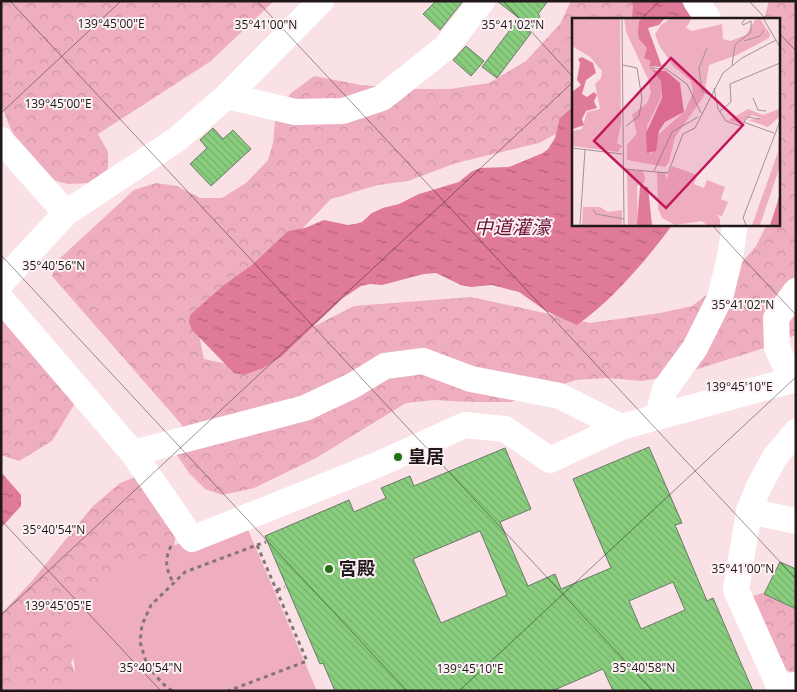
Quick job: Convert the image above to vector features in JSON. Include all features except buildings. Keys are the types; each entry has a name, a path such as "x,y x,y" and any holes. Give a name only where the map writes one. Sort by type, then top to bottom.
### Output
{"lane":[{"path":"1,283 66,213 176,140 227,96 321,1"},
{"path":"227,96 295,112 343,111 382,98 446,47 482,1"},
{"path":"696,1 707,18"},
{"path":"1,140 66,213"},
{"path":"658,416 665,388 695,348 720,298 730,257 735,225"},
{"path":"1,299 133,452 192,539 379,464 465,425 506,429 550,460 621,427 794,379 777,348 776,318 796,292"},
{"path":"133,452 305,408 352,386 385,366 423,361 471,379 560,396 621,427"},
{"path":"796,432 775,457 759,486 749,511 736,590 780,688 796,685"},
{"path":"749,511 796,521"}],"path":[{"path":"173,582 166,570 166,556 171,545 186,531"},
{"path":"172,691 147,665 140,642 142,625 151,605 185,572 266,542"},
{"path":"228,691 307,661 257,545"},
{"path":"276,590 285,587"},
{"path":"239,691 240,686"}],"green space":[{"path":"1,1 274,1 211,61 98,134 108,152 108,169 89,183 68,184 56,181 43,173 24,153 12,132 1,105"},
{"path":"571,1 662,1 635,18 572,18 572,126 539,143 456,163 408,181 378,185 331,199 199,335 204,359 236,366 354,306 471,297 590,323 660,313 692,306 729,278 756,246 766,225 780,225 780,18 764,18 769,1 796,1 796,335 758,350 685,373 643,381 606,378 576,380 511,402 434,400 406,403 316,458 254,488 222,495 205,489 189,473 175,452 182,425 52,276 57,261 134,190 156,183 177,186 200,198 222,198 246,183 268,160 273,143 275,121 290,94 314,76 361,85 408,89 450,89 489,83 526,61 560,24"},
{"path":"10,313 80,395 52,441 19,461 1,455 1,322"},
{"path":"138,476 180,518 173,549 95,618 71,663 83,691 1,691 1,614 32,581 93,506 120,483"},
{"path":"246,525 317,691 77,691 70,622 99,586 115,573 150,554"},
{"path":"762,593 796,609 796,673 787,671 778,657 753,596"}],"water":[{"path":"632,1 681,1 695,18 632,18"},
{"name":"中道灌濠","path":"572,108 572,225 672,225 629,278 603,304 577,325 546,311 519,292 492,285 471,287 461,285 436,273 424,274 382,285 370,284 361,286 343,298 281,357 263,368 244,375 234,373 192,330 189,323 190,315 224,285 252,265 288,231 305,228 324,220 348,225 362,222 372,213 399,204 419,194 459,182 471,172 480,168 509,167 543,153 555,138 560,118"},
{"path":"1,472 21,495 21,506 1,528"}],"place":[{"name":"皇居","path":"398,457"},
{"name":"宮殿","path":"329,569"}]}
